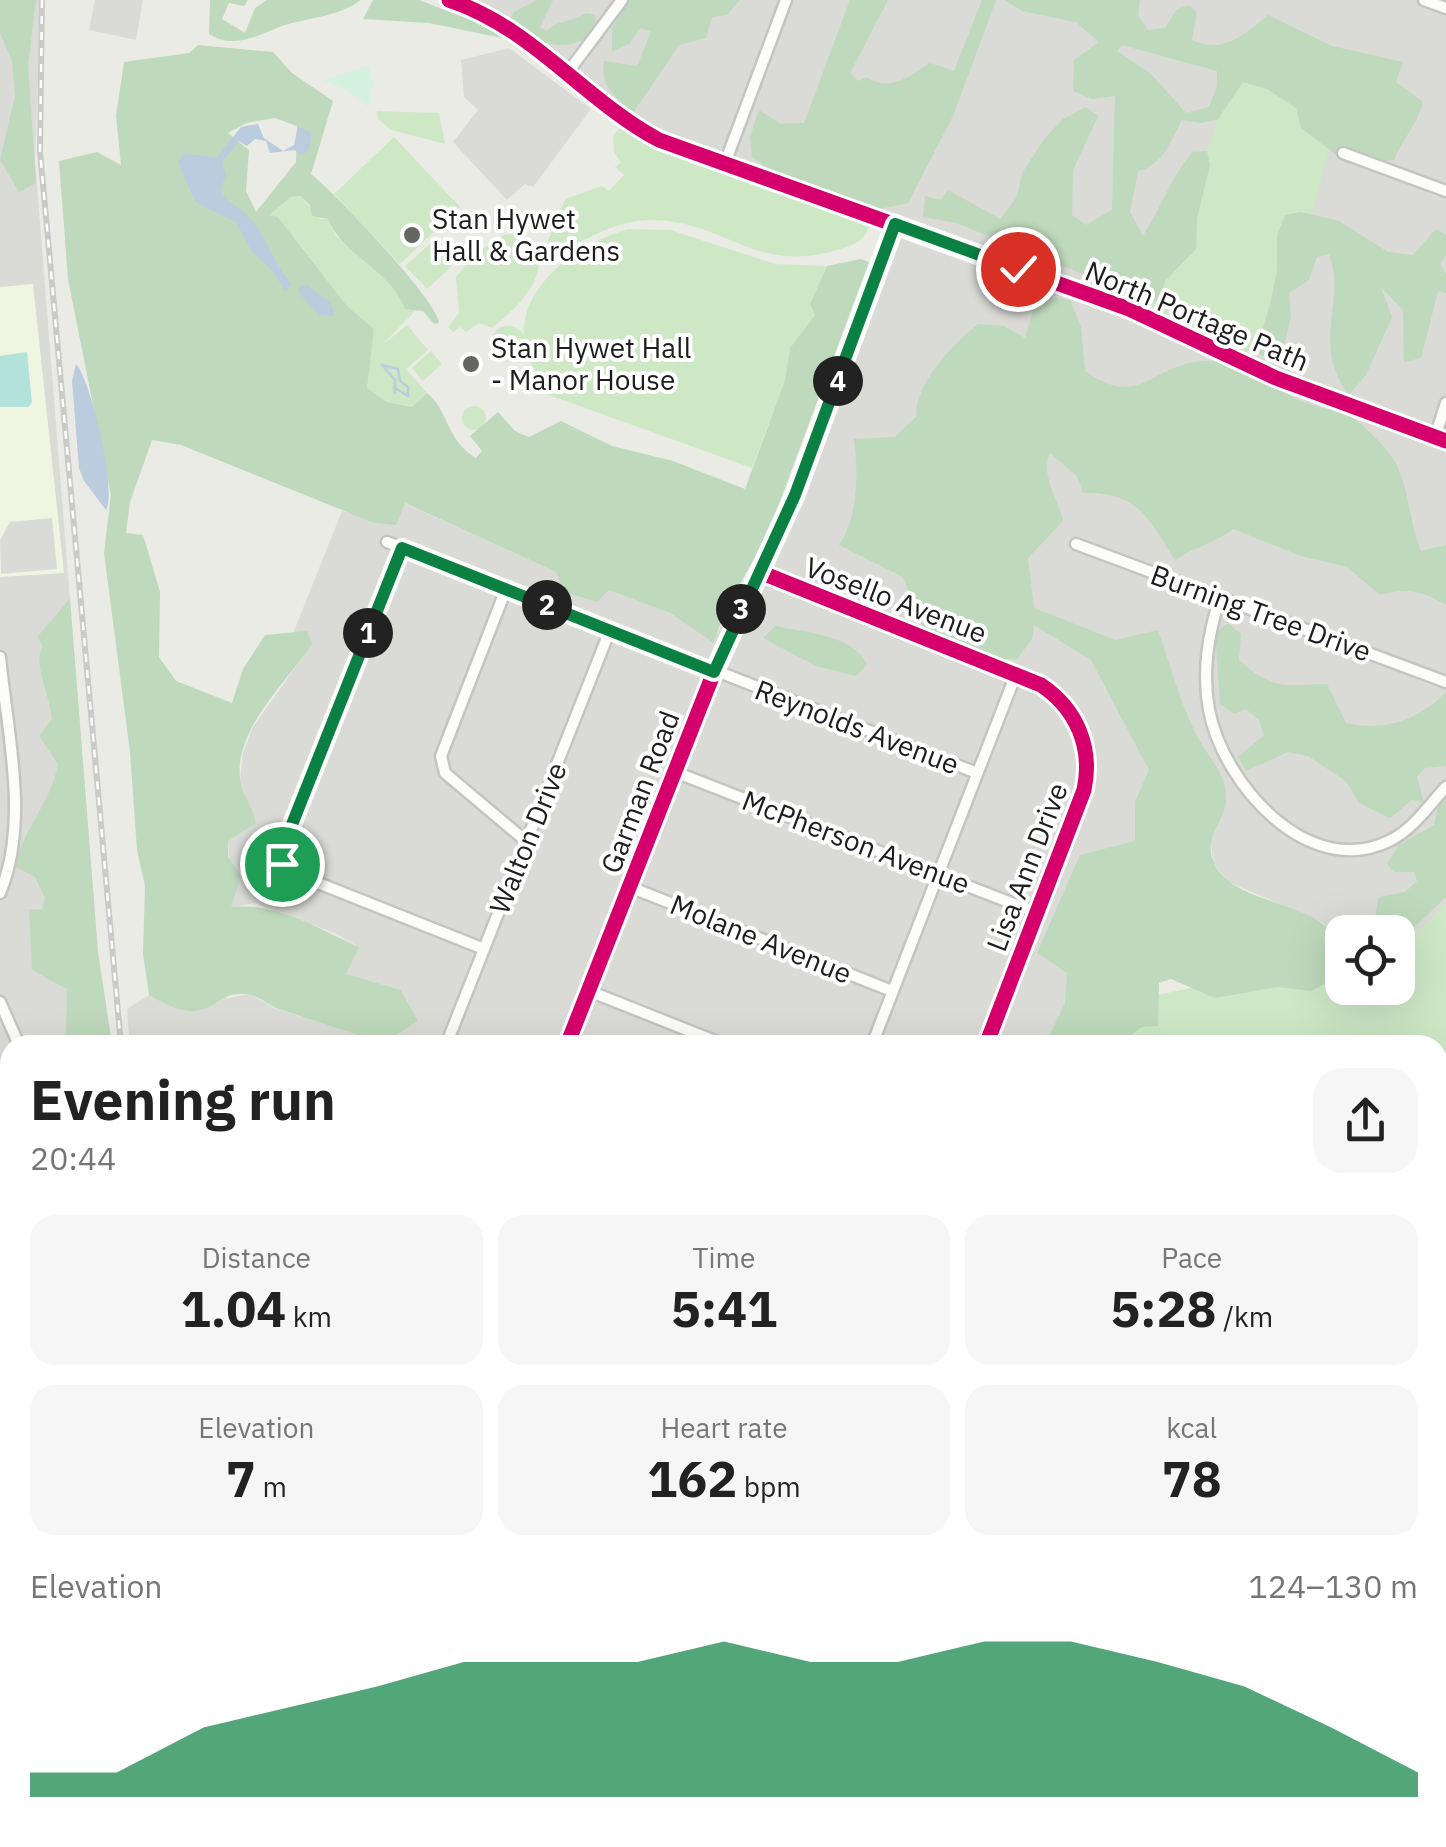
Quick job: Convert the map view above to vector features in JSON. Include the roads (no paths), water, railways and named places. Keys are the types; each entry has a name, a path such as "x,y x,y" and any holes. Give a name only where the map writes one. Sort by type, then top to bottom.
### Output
{"main road":[{"name":"North Portage Path","path":"449,0 482,6 628,123 725,163 1156,320 1262,372 1440,439"}],"street":[{"path":"568,72 622,0"},
{"path":"725,163 786,0"},
{"path":"1424,0 1446,8"},
{"path":"1343,153 1446,191"},
{"name":"Garman Road","path":"570,1035 714,672 795,495 895,224"},
{"path":"1440,439 1446,403"},
{"name":"Reynolds Avenue","path":"388,542 976,773"},
{"name":"Burning Tree Drive","path":"1076,544 1446,682"},
{"path":"402,548 283,847 282,864 288,871 484,950"},
{"name":"Vosello Avenue","path":"760,572 1016,674"},
{"path":"506,589 441,756 445,774 526,842"},
{"path":"1220,597 1206,658 1210,712 1230,768 1268,812 1328,846 1366,849 1405,830 1446,787"},
{"name":"Walton Drive","path":"450,1035 610,630"},
{"path":"0,657 15,830 10,867 0,894"},
{"path":"876,1035 1016,674"},
{"name":"Lisa Ann Drive","path":"990,1035 1084,790 1087,756 1080,729 1067,708 1042,686 1016,674"},
{"name":"McPherson Avenue","path":"675,772 1037,913"},
{"name":"Molane Avenue","path":"630,887 892,991"},
{"path":"589,991 700,1035"},
{"path":"0,1002 15,1035"}],"waterway":[{"path":"394,387 408,396 408,387 400,381 398,369 382,365 395,380 395,393"}],"railway":[{"path":"42,0 40,151 120,1035"}],"place":[{"name":"Stan Hywet Hall & Gardens","path":"412,235"},
{"name":"Stan Hywet Hall - Manor House","path":"471,364"}]}
